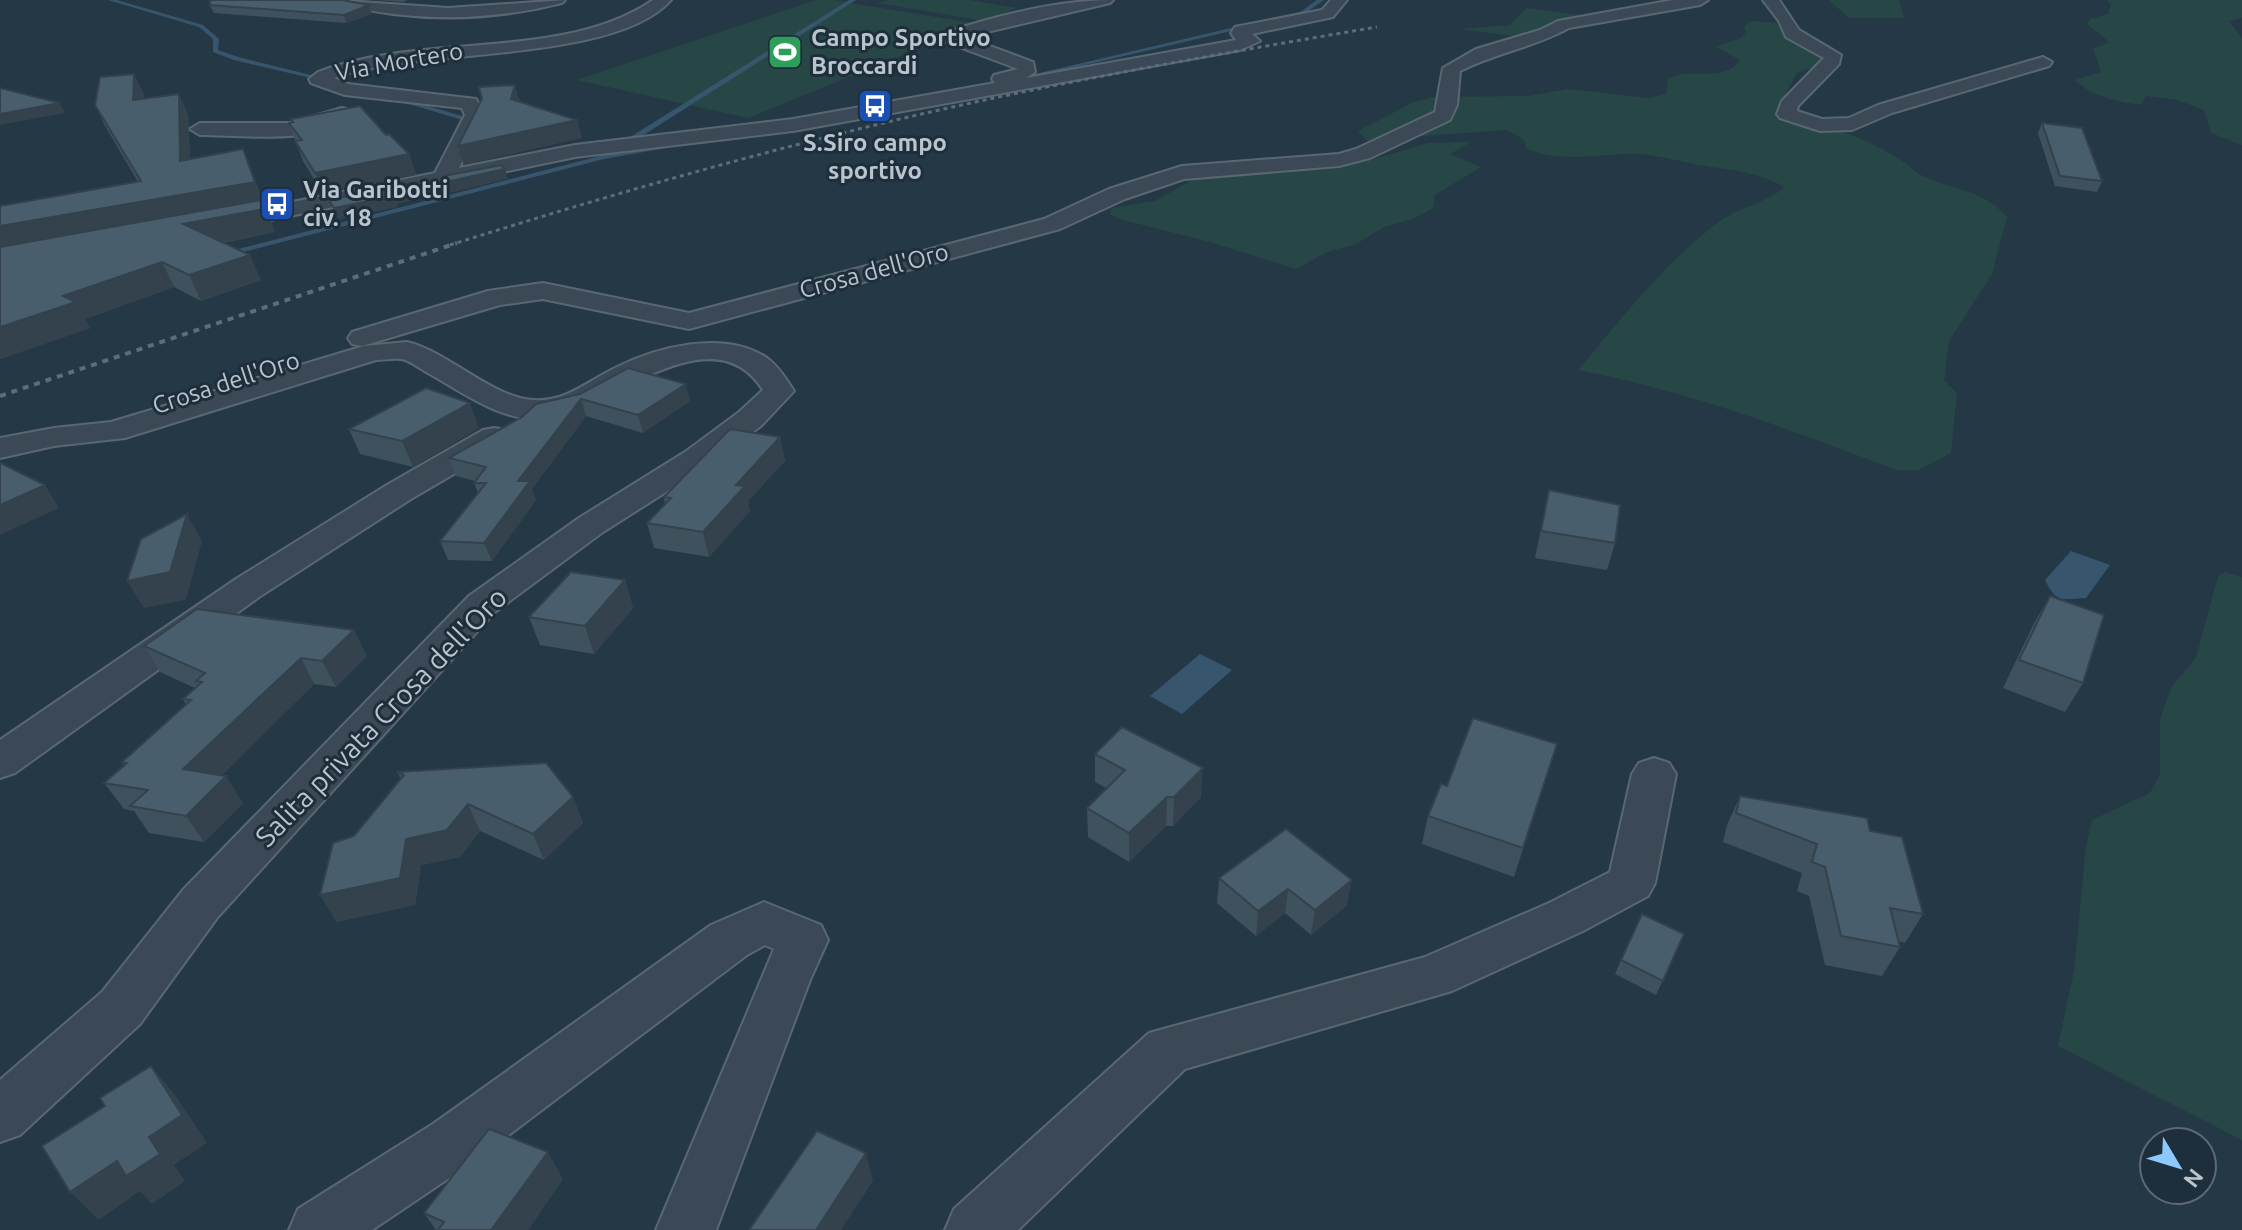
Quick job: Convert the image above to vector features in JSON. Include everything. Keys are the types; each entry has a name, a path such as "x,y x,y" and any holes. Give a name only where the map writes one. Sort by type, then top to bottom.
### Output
{"street":[{"path":"340,0 426,13 509,9 557,0"},
{"name":"Via Mortero","path":"443,178 475,115 469,103 345,89 318,79 324,75 414,56 530,44 587,33 650,12 663,0"},
{"path":"879,112 899,101 1026,72 1027,66 953,36 983,26 1105,0"},
{"path":"197,228 575,151 879,112 1240,45 1251,41 1239,33 1241,31 1327,14 1339,0"},
{"name":"Crosa dell'Oro","path":"0,432 129,415 497,297 543,291 689,321 1052,224 1117,194 1182,173 1339,160 1363,154 1443,116 1448,107 1447,80 1452,68 1482,53 1546,34 1579,20 1700,0"},
{"path":"1771,0 1787,20 1792,33 1832,55 1833,60 1789,105 1787,114 1806,123 1852,124 1885,109 2043,62"},
{"path":"200,129 270,131 300,129 329,122 344,113 339,105 307,92 321,82"},
{"name":"Salita privata Crosa dell'Oro","path":"0,448 54,437 114,431 374,352 407,350 512,407 532,410 556,408 594,395 621,376 654,361 698,351 736,355 764,366 779,391 750,419 696,459 591,525 482,604 200,904 121,1008 0,1116"},
{"name":"Salita privata Crosa dell'Oro","path":"0,762 249,587 399,492 515,425 532,410"},
{"path":"975,1230 1168,1050 1434,976 1566,917 1631,883 1654,774"},
{"path":"319,1230 453,1143 729,940 764,922 803,940 784,980 686,1230"}],"green space":[{"name":"Campo Sportivo Broccardi","path":"816,0 833,0 979,24 748,118 577,80"},
{"path":"888,0 970,0 1017,8 985,21 878,3"},
{"path":"1829,0 1899,0 1904,18 1849,18"},
{"path":"2107,0 2242,0 2242,18 2229,21 2242,38 2242,145 2211,133 2202,109 2177,100 2146,96 2141,105 2114,100 2090,91 2075,80 2101,72 2093,49 2108,43 2087,24 2090,19 2108,14 2111,5"},
{"path":"1526,8 1596,17 1527,38 1460,29 1510,25"},
{"path":"1753,21 1777,23 1787,35 1824,63 1797,73 1779,106 1779,114 1786,120 1802,127 1849,134 1898,158 1919,174 1977,195 2007,217 1992,274 1949,341 1944,380 1957,393 1951,453 1919,470 1896,470 1700,400 1578,370 1644,292 1700,237 1720,221 1784,187 1743,172 1649,155 1553,156 1527,149 1523,139 1507,130 1366,140 1358,131 1414,102 1434,97 1528,96 1568,89 1648,98 1666,94 1668,79 1676,75 1716,73 1733,67 1740,60 1716,47 1741,38 1746,32 1744,26"},
{"path":"1471,142 1450,154 1481,167 1435,195 1433,208 1415,218 1384,227 1356,244 1327,252 1296,269 1110,214 1112,208 1155,201 1196,178 1328,168 1367,161 1428,143"},
{"path":"2225,572 2242,577 2242,1140 2058,1046 2074,971 2086,846 2092,820 2150,793 2160,774 2160,719 2172,686 2196,658 2218,576"}],"water":[{"path":"2071,551 2110,565 2086,598 2057,597 2045,580"},
{"path":"1200,654 1232,670 1182,714 1150,696"}],"building":[{"path":"210,0 342,0 369,5 344,15 210,5"},
{"path":"134,74 133,100 179,94 180,161 243,149 255,182 0,226 0,206 141,181 95,105 100,77"},
{"path":"515,85 511,99 577,120 458,146 482,99 479,87"},
{"path":"0,88 60,103 0,114"},
{"path":"360,106 386,135 389,134 409,154 315,173 295,141 302,140 289,123 293,122 291,119"},
{"path":"2042,123 2082,128 2102,181 2060,176"},
{"path":"501,165 505,169 441,183 444,176"},
{"path":"428,180 433,185 392,194 394,196 334,208 329,200"},
{"path":"261,200 264,209 183,224 250,255 189,275 162,262 63,296 76,302 0,327 0,247"},
{"path":"628,368 686,384 638,415 581,399 518,481 530,481 484,543 440,541 486,483 474,483 486,467 449,458 522,417 536,404 580,394"},
{"path":"426,388 470,403 402,441 349,429"},
{"path":"730,429 780,437 736,485 745,486 703,532 647,523 671,498 664,497"},
{"path":"0,463 45,485 0,505"},
{"path":"1549,490 1620,505 1615,543 1541,531"},
{"path":"187,514 170,572 127,581 141,539"},
{"path":"571,572 625,580 585,626 529,617"},
{"path":"2050,596 2104,615 2083,683 2019,660"},
{"path":"197,609 354,630 322,661 301,658 183,769 226,776 186,816 130,806 148,790 104,783 127,763 122,762 191,700 183,699 202,682 196,681 205,673 144,646"},
{"path":"1473,718 1557,744 1523,848 1428,816 1441,784 1447,786"},
{"path":"1122,727 1203,768 1174,797 1167,797 1129,833 1087,808 1125,770 1095,754"},
{"path":"546,763 573,797 533,834 468,804 447,830 406,839 400,878 320,895 333,843 354,836 404,775 397,772"},
{"path":"1740,796 1867,818 1870,831 1902,837 1923,914 1890,908 1900,947 1841,936 1825,867 1812,862 1817,844 1736,813"},
{"path":"1286,829 1352,880 1315,910 1288,889 1258,911 1219,878"},
{"path":"1642,914 1684,934 1663,981 1621,960"},
{"path":"151,1066 182,1115 149,1137 160,1154 126,1176 117,1161 70,1192 42,1146 105,1106 100,1098"},
{"path":"489,1129 548,1152 491,1230 438,1230 444,1222 424,1213"},
{"path":"817,1131 866,1153 816,1230 749,1230"}],"waterway":[{"path":"111,0 201,26 216,39 215,51 236,59 328,80"},
{"path":"620,146 853,0"},
{"path":"1013,80 1302,13 1321,0"},
{"path":"391,97 479,122"},
{"path":"224,254 604,157 674,144"}],"railway":[{"path":"450,245 674,178 900,119 1078,81 1377,27"},
{"path":"0,396 457,243"}],"place":[{"name":"Campo Sportivo Broccardi","path":"785,52"},
{"name":"S.Siro campo sportivo","path":"875,106"},
{"name":"Via Garibotti civ. 18","path":"277,204"}]}
